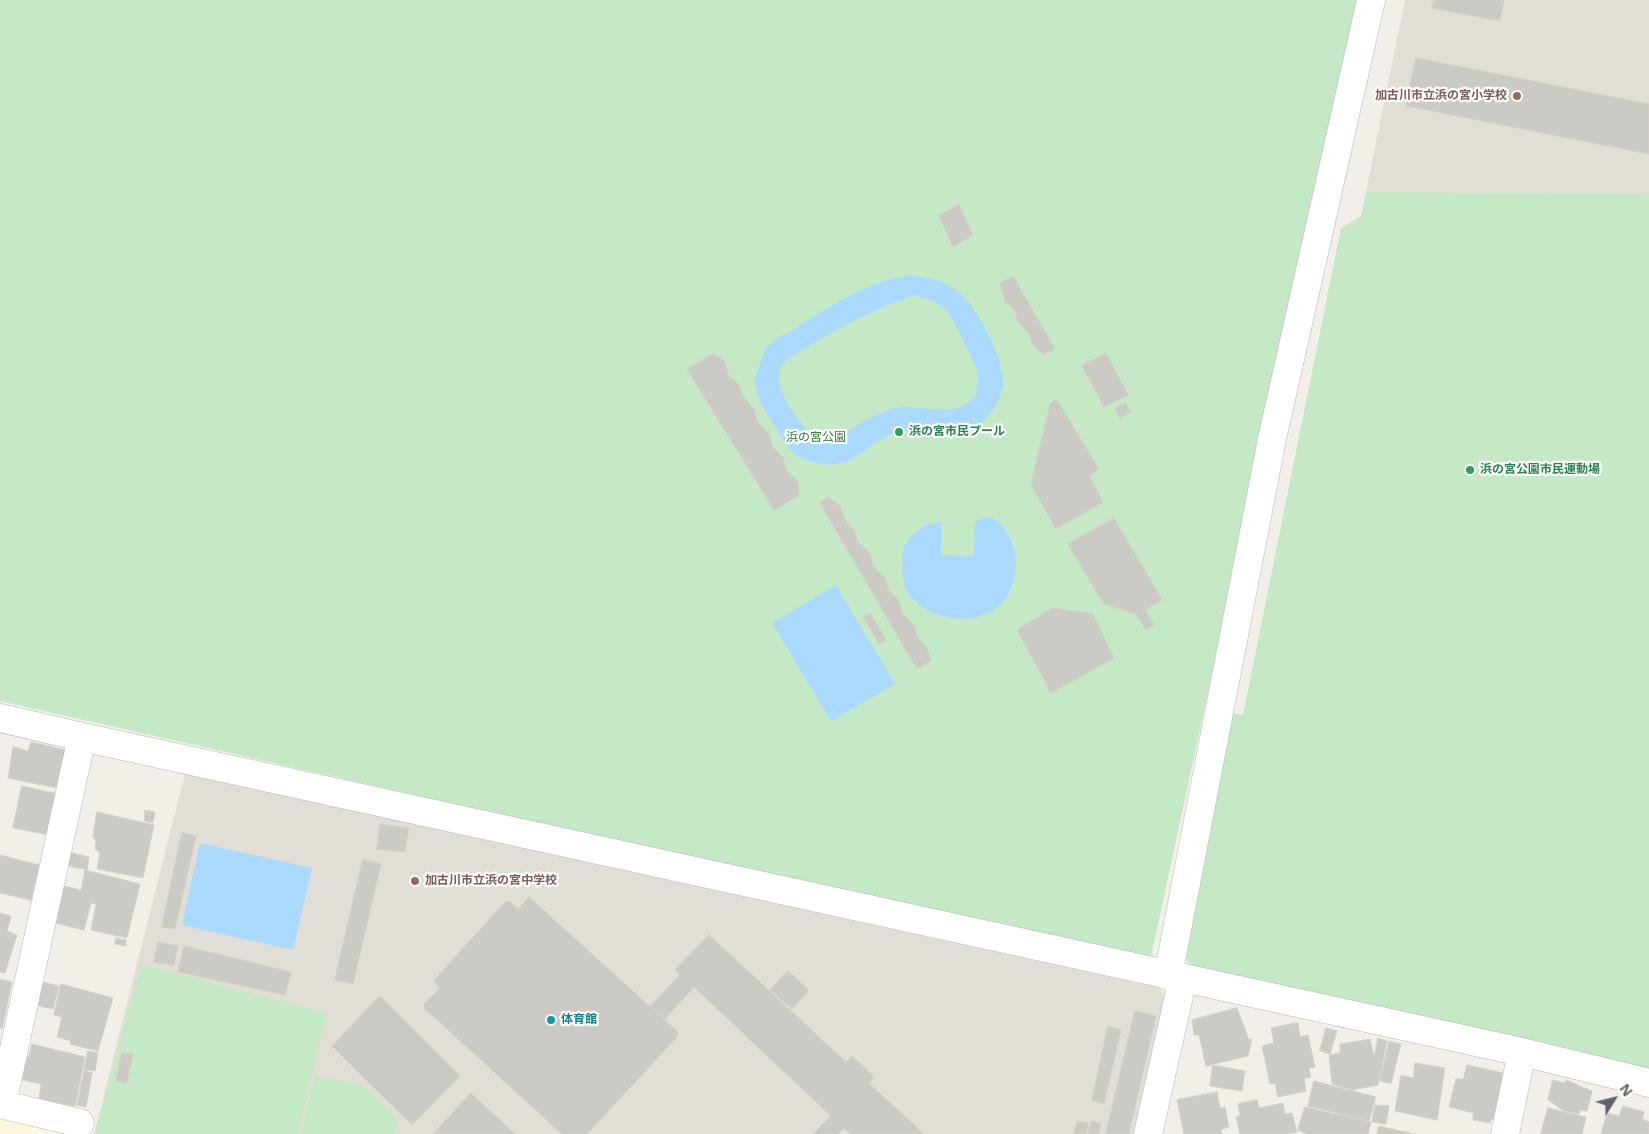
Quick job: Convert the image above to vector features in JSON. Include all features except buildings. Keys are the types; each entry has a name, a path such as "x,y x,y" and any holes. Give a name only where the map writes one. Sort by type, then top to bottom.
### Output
{"street":[{"path":"1148,1134 1272,439 1371,0"},
{"path":"0,718 1522,1052 1649,1083"},
{"path":"80,1123 1,1104 82,737"},
{"path":"1505,1134 1522,1052"}],"shaded area":[{"name":"加古川市立浜の宮小学校","path":"1405,0 1649,0 1649,193 1366,192"},
{"name":"加古川市立浜の宮中学校","path":"185,774 1160,988 1166,1002 1136,1134 94,1134"},
{"path":"0,1119 67,1134 0,1134"}],"green space":[{"name":"浜の宮公園","path":"0,0 1357,0 1150,961 0,701"},
{"name":"浜の宮公園市民運動場","path":"1366,192 1649,193 1649,1069 1195,968 1182,956 1229,713 1243,715 1341,228 1361,216"},
{"path":"141,964 327,1013 298,1134 95,1134"},
{"path":"315,1076 365,1086 398,1119 394,1134 301,1134"}],"water":[{"path":"912,275 938,281 956,290 968,302 990,336 1000,362 1003,385 998,401 981,423 965,431 956,433 896,432 843,463 822,464 803,459 791,451 757,393 756,374 768,346 776,339 850,296 896,278","holes":["915,295 931,300 947,310 978,371 976,396 966,404 947,410 910,407 888,410 858,424 835,440 816,442 797,418 785,398 779,379 782,365 789,358 820,340 898,301"]},
{"path":"982,518 993,518 1004,528 1014,550 1016,562 1015,575 1012,587 1006,598 998,607 988,613 962,619 945,617 929,611 915,601 905,586 902,558 908,541 912,535 923,527 935,522 941,522 941,555 974,556 975,522"},
{"path":"836,585 895,684 831,721 772,623"},
{"path":"200,843 312,868 293,950 182,925"}],"place":[{"name":"加古川市立浜の宮小学校","path":"1517,96"},
{"name":"浜の宮市民プール","path":"899,432"},
{"name":"浜の宮公園市民運動場","path":"1470,470"},
{"name":"加古川市立浜の宮中学校","path":"415,881"},
{"name":"体育館","path":"551,1020"}]}
